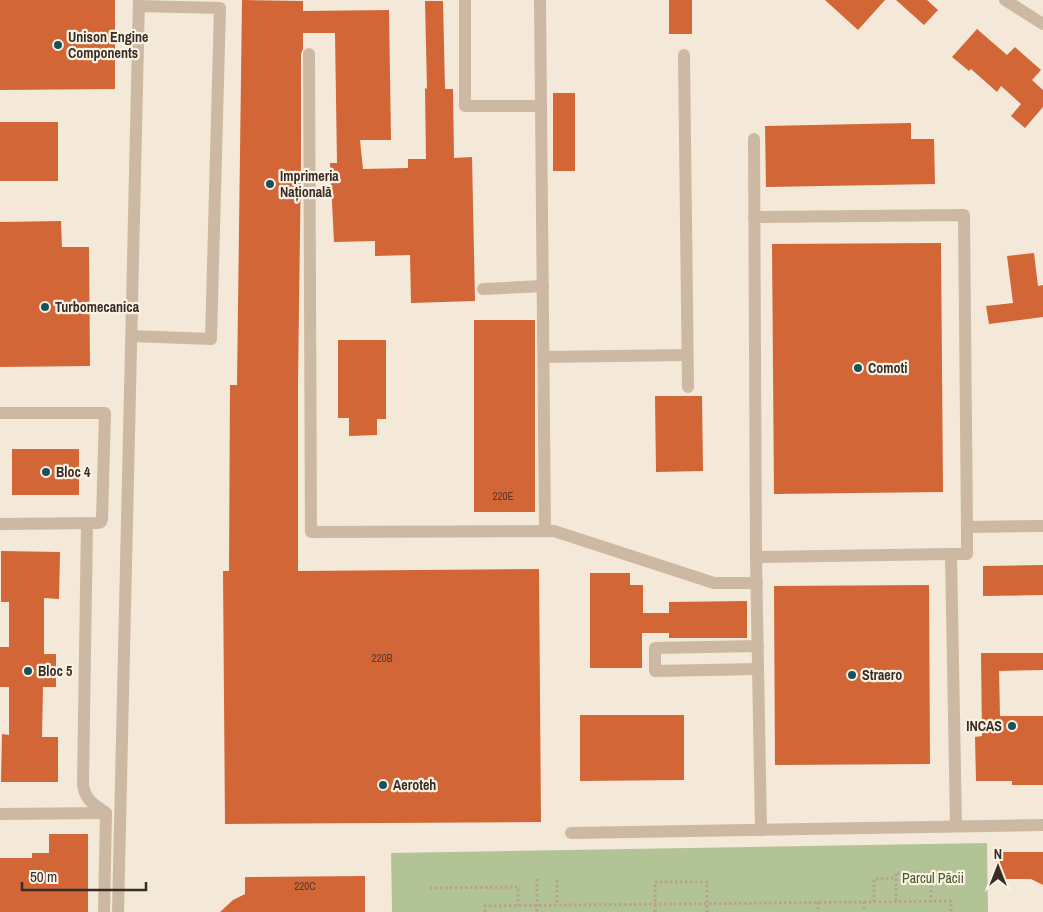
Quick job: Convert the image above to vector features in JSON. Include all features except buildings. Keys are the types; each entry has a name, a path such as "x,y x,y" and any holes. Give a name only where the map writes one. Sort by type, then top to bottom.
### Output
{"street":[{"path":"465,0 465,106 541,106"},
{"path":"540,0 546,531"},
{"path":"1005,0 1043,24"},
{"path":"118,912 139,3 220,8 211,338 132,336"},
{"path":"309,54 311,532 554,531 714,583 757,584"},
{"path":"684,55 688,387"},
{"path":"754,138 756,557 761,830"},
{"path":"754,217 964,215 967,523 967,554 756,557"},
{"path":"483,289 543,286"},
{"path":"544,357 687,355"},
{"path":"0,413 105,413 101,522 0,524"},
{"path":"87,523 84,792 87,799 106,813"},
{"path":"967,523 967,527 1043,526"},
{"path":"951,554 956,826"},
{"path":"758,646 655,648 655,671 758,669"},
{"path":"0,814 106,813"},
{"path":"104,912 106,813"},
{"path":"571,833 1043,825"}],"path":[{"path":"896,901 896,873 931,873 931,901"},
{"path":"874,902 874,879 896,878"},
{"path":"537,879 537,912"},
{"path":"557,880 557,905"},
{"path":"655,912 655,882 707,882 707,912"},
{"path":"430,888 518,887 518,906"},
{"path":"485,912 485,906 951,901 951,912"},
{"path":"818,902 818,912"},
{"path":"864,902 864,912"}],"green space":[{"name":"Parcul Păcii","path":"987,843 988,912 392,912 391,853"}],"place":[{"name":"Unison Engine Components","path":"58,45"},
{"name":"Imprimeria Națională","path":"270,184"},
{"name":"Turbomecanica","path":"45,307"},
{"name":"Comoti","path":"858,368"},
{"name":"Bloc 4","path":"46,472"},
{"name":"Bloc 5","path":"28,671"},
{"name":"Straero","path":"852,675"},
{"name":"INCAS","path":"1012,726"},
{"name":"Aeroteh","path":"383,785"}]}
